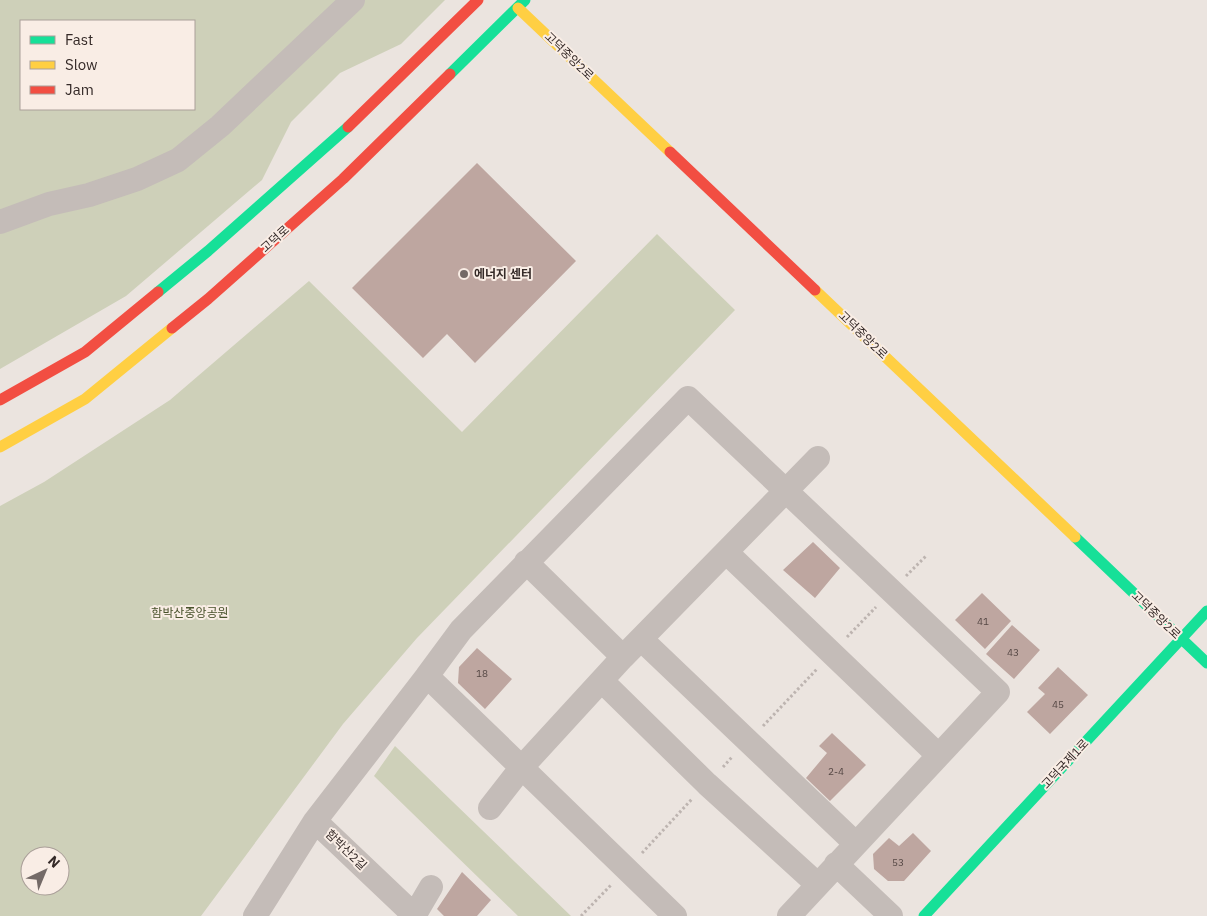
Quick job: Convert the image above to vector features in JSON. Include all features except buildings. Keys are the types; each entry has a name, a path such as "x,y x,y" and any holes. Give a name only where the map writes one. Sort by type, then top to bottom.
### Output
{"street":[{"path":"0,222 50,204 89,195 138,179 178,160 220,126 353,0"},
{"path":"0,400 85,352 208,252 343,132 478,0"},
{"name":"고덕로","path":"0,447 85,399 208,299 343,179 522,4"},
{"name":"고덕중앙2로","path":"522,4 1207,663"},
{"path":"315,820 461,630 688,398 998,692 855,843 789,916"},
{"path":"490,808 522,767 623,657 818,458"},
{"path":"726,552 938,755"},
{"path":"526,562 623,657"},
{"name":"고덕국제1로","path":"924,916 1207,611"},
{"path":"641,639 855,843"},
{"path":"427,676 675,916"},
{"path":"602,680 706,784 817,884"},
{"name":"함박산2길","path":"255,916 315,820 414,916"},
{"path":"836,864 891,916"},
{"path":"414,916 431,887"}],"green space":[{"path":"0,0 445,0 401,44 340,73 291,122 262,180 126,296 0,369"},
{"name":"함박산중앙공원","path":"657,234 735,310 417,638 343,724 201,916 0,916 0,506 44,482 170,400 309,281 462,432"},
{"path":"395,746 571,916 518,916 374,776"}],"traffic: fast":[{"path":"450,74 525,0"},
{"path":"158,292 208,251 348,127"},
{"path":"1075,537 1207,663"},
{"path":"924,916 1207,611"}],"traffic: slow":[{"path":"518,8 670,152"},
{"path":"815,290 1075,537"},
{"path":"0,447 85,399 172,328"}],"traffic: jam":[{"path":"348,127 478,0"},
{"path":"172,328 208,299 343,179 450,74"},
{"path":"670,152 815,290"},
{"path":"0,400 85,352 158,292"}],"place":[{"name":"에너지 센터","path":"464,274"}]}
